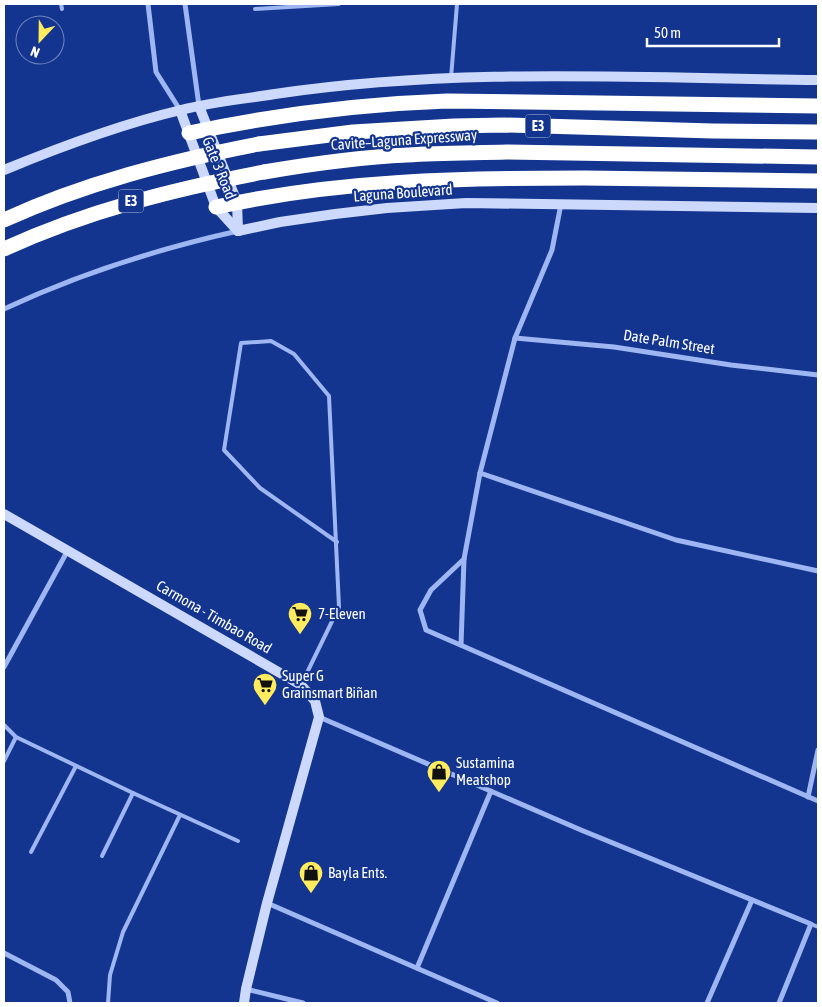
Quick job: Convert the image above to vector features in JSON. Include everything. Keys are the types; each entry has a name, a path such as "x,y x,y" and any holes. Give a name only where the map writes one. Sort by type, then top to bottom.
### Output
{"highway":[{"path":"189,133 311,112 413,102 818,106"},
{"name":"Cavite–Laguna Expressway","path":"4,220 55,199 144,170 182,160 259,144 353,132 504,125 818,132"},
{"name":"Cavite–Laguna Expressway","path":"4,249 44,231 122,204 175,190 264,172 357,158 417,154 507,152 818,157"},
{"path":"216,207 297,191 330,187 476,178 818,181"}],"main road":[{"path":"4,170 47,153 180,110 314,88 451,78 818,80"},
{"name":"Gate 3 Road","path":"199,106 237,202 238,231"},
{"name":"Gate 3 Road","path":"180,110 216,207 238,231"},
{"name":"Laguna Boulevard","path":"238,231 280,222 387,208 466,203 818,208"},
{"name":"Carmona - Timbao Road","path":"4,514 301,685 315,701 319,717"},
{"path":"244,1003 267,903 319,717"}],"street":[{"name":"Gate 3 Road","path":"148,4 156,72 180,110"},
{"name":"Gate 3 Road","path":"185,4 199,106"},
{"path":"461,645 464,559 480,473 515,338 552,250 560,204"},
{"name":"Laguna Boulevard","path":"4,308 41,292 158,251 238,231"},
{"name":"Date Palm Street","path":"515,338 614,347 731,365 818,375"},
{"path":"480,473 676,540 818,571"},
{"path":"4,667 68,550"},
{"path":"464,559 431,590 420,610 426,630 818,801"},
{"path":"319,717 581,830 811,924 779,1003"},
{"path":"808,797 818,750"},
{"path":"417,968 491,791"},
{"path":"707,1003 752,900"},
{"path":"267,903 497,1003"},
{"path":"4,953 56,980 68,992 70,1003"},
{"path":"246,989 303,1003"}],"lane":[{"path":"61,4 62,9"},
{"path":"255,9 339,4"},
{"path":"451,78 457,4"},
{"path":"301,685 339,607 337,542 329,396 294,354 271,341 241,343 224,450 260,488 337,542"},
{"path":"4,725 16,737 238,841"},
{"path":"4,761 16,737"},
{"path":"31,852 76,766"},
{"path":"102,856 133,793"},
{"path":"108,1003 110,975 124,932 180,814"},
{"path":"811,924 818,927"}],"place":[{"name":"7-Eleven","path":"300,635"},
{"name":"Super G Grainsmart Biñan","path":"265,706"},
{"name":"Sustamina Meatshop","path":"439,793"},
{"name":"Bayla Ents.","path":"311,894"}]}
